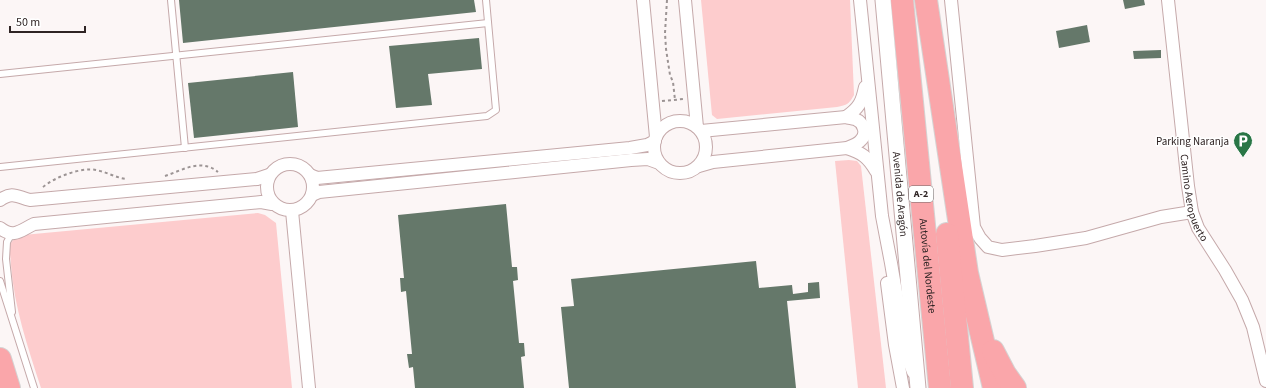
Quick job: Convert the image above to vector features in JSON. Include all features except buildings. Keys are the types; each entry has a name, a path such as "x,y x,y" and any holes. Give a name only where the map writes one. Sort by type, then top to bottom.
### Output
{"highway":[{"name":"Autovía del Nordeste","path":"902,0 940,388"},
{"name":"Autovía del Nordeste","path":"925,0 962,388"},
{"path":"925,0 967,272 994,388"},
{"path":"967,272 990,346 1005,374 1016,388"},
{"path":"0,359 9,388"}],"street":[{"path":"272,204 266,190 269,175 282,165 289,164 297,165 310,175 317,178 630,148 647,145 655,139 661,130 667,125 674,122 683,121 690,123 699,129 709,131 846,117 861,123 864,130 864,136 861,140 847,148 713,162 699,166 686,173 678,174 664,168 655,156 654,149 655,139 642,0"},
{"path":"685,0 699,129 705,139 706,148 704,158 699,166"},
{"path":"860,0 882,216 907,356 918,388"},
{"name":"Avenida de Aragón","path":"883,0 918,388"},
{"path":"951,0 974,227 980,238 988,247 1002,250 1079,239 1161,217 1192,212"},
{"name":"Camino Aeropuerto","path":"1168,0 1192,212 1198,228 1225,270 1245,307 1253,327 1266,381"},
{"path":"846,117 851,114 862,102 867,74"},
{"path":"847,148 861,153 871,162 877,173"},
{"path":"312,195 319,192 631,160 648,159 659,163"},
{"path":"0,200 5,196 11,195 16,195 30,200 257,178 269,175"},
{"path":"0,228 6,232 12,233 22,231 34,224 261,202 272,204 285,211 292,211 305,206 312,195 313,188 310,175"},
{"path":"292,211 309,388"},
{"name":"Avenida de Aragón","path":"882,216 884,264 895,345 903,388"}],"lane":[{"path":"171,0 185,148"},
{"path":"0,167 487,116 496,110 486,0"},
{"path":"0,74 177,54 488,23"},
{"path":"12,233 7,242 6,259 14,325"},
{"path":"0,281 34,388"}],"path":[{"path":"667,0 665,33 666,49 675,100"},
{"path":"659,101 688,98"},
{"path":"164,176 195,165 203,165 214,168 220,173"},
{"path":"42,188 57,178 71,173 94,169 118,178 130,180"}],"shaded area":[{"path":"701,0 850,0 854,95 847,104 843,106 717,119 712,115"},
{"path":"835,161 857,161 861,166 886,388 858,388"},
{"path":"258,213 265,215 276,223 292,388 41,388 22,327 15,296 10,246 15,239 23,235"}],"place":[{"name":"Parking Naranja","path":"1243,158"}]}
